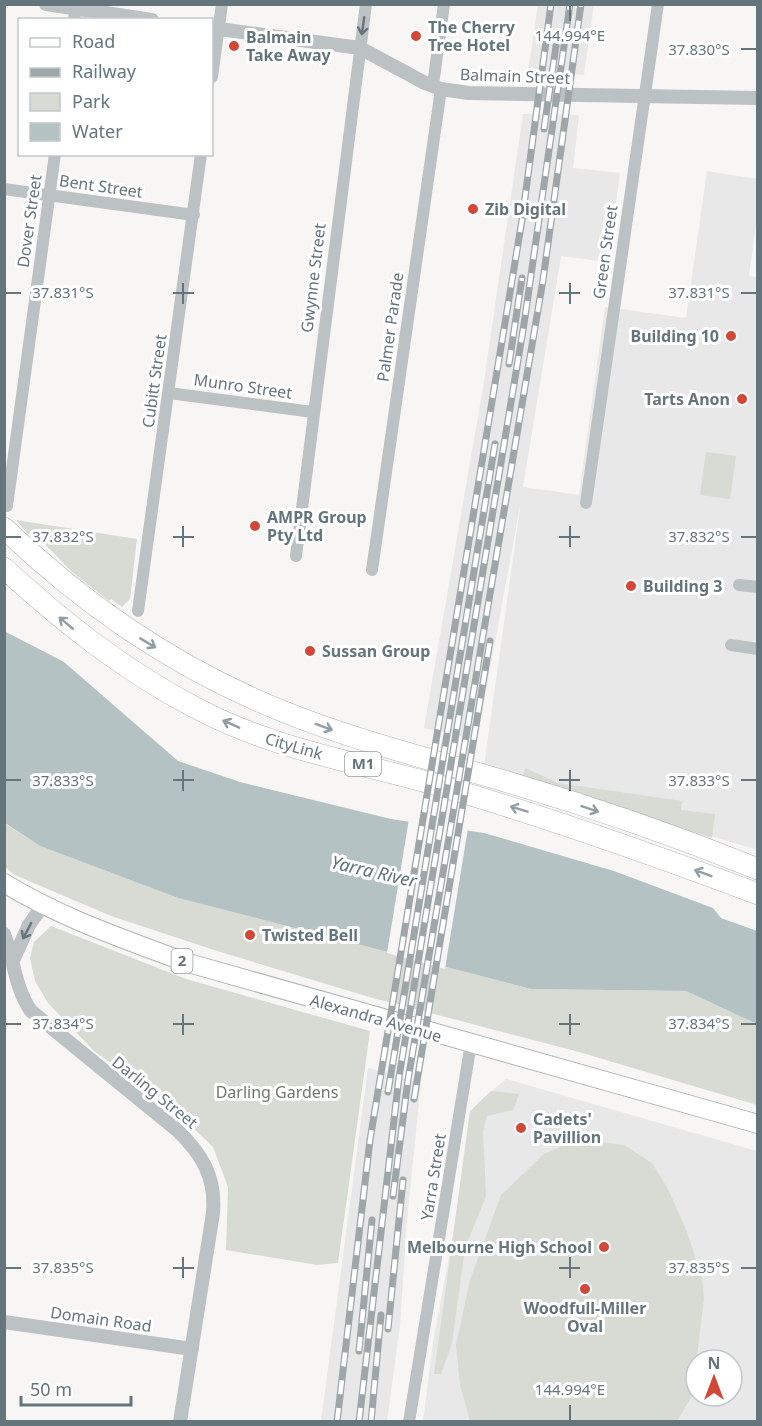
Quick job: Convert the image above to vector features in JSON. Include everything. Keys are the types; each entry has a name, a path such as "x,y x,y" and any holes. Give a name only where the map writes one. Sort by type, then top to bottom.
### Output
{"highway":[{"name":"M1","path":"4,528 60,579 138,638 255,700 337,732 524,787 711,850 758,869"},
{"name":"CityLink","path":"4,568 83,637 147,680 199,710 248,732 305,751 353,762 525,811 643,851 758,894"},
{"path":"711,850 758,859"}],"main road":[{"name":"Alexandra Avenue","path":"4,884 98,930 185,962 758,1124"}],"street":[{"path":"46,4 75,11 135,18"},
{"path":"213,61 215,28 222,4"},
{"name":"Gwynne Street","path":"296,556 366,4"},
{"name":"Palmer Parade","path":"372,570 437,87 444,4"},
{"name":"Green Street","path":"586,503 658,4"},
{"name":"Balmain Street","path":"215,28 360,48 437,87 469,93 758,98"},
{"name":"Dover Street","path":"7,506 55,156"},
{"name":"Cubitt Street","path":"138,611 201,156"},
{"name":"Bent Street","path":"4,189 194,215"},
{"name":"Munro Street","path":"169,393 313,412"},
{"path":"739,585 758,587"},
{"path":"731,645 758,649"},
{"path":"14,958 29,925 43,905"},
{"name":"Darling Street","path":"4,934 14,958 18,984 31,1011 177,1130 198,1152 210,1173 213,1185 213,1213 180,1422"},
{"name":"Yarra Street","path":"409,1422 471,1043"},
{"name":"Domain Road","path":"4,1322 192,1349"}],"shaded area":[{"path":"538,5 594,5 584,75 528,72"},
{"path":"523,114 579,115 573,168 620,173 608,262 561,256 523,487 579,495 605,307 686,318 707,171 757,179 757,215 749,276 758,278 757,850 484,766 521,501 477,740 424,728 483,388"},
{"path":"368,1068 421,1083 407,1220 400,1326 387,1421 321,1421"},
{"name":"Woodfull-Miller Oval","path":"506,1079 757,1151 757,1421 423,1422 433,1342 478,1103"}],"green space":[{"path":"706,452 736,456 730,499 700,495"},
{"path":"16,520 137,539 130,599 122,607 111,599 109,601 72,572 38,537 27,533"},
{"path":"525,768 558,783 682,801 681,810 715,814 712,838 523,776"},
{"path":"4,823 40,846 178,898 531,989 686,991 757,1024 757,1105 579,1052 369,997 111,916 15,875 5,867"},
{"name":"Darling Gardens","path":"51,926 186,979 370,1031 338,1263 317,1265 226,1250 228,1187 213,1147 169,1105 94,1051 48,1003 35,981 30,958 34,942"},
{"path":"491,1091 519,1094 513,1110 487,1116 483,1131 486,1196 465,1248 452,1343 441,1374 434,1374 470,1111"},
{"name":"Woodfull-Miller Oval","path":"578,1139 624,1145 652,1163 668,1189 687,1232 702,1278 704,1299 698,1348 684,1348 685,1408 677,1421 470,1421 460,1385 456,1345 470,1280 501,1195 544,1154"}],"water":[{"name":"Yarra River","path":"4,631 64,662 178,761 240,782 391,819 484,833 614,871 713,908 721,918 757,931 757,1024 686,991 531,989 178,898 40,846 5,823"}],"pier":[{"path":"409,819 468,828 445,969 387,953"}],"railway":[{"path":"337,1422 370,1140 522,220 551,4"},
{"path":"359,1422 399,1077 524,324 570,4"},
{"path":"393,1196 408,1080 543,280 581,4"},
{"path":"544,129 556,46"},
{"path":"509,364 522,278"},
{"path":"388,1092 495,444"},
{"path":"414,1099 490,641"},
{"path":"388,1329 403,1180"},
{"path":"359,1351 372,1220"},
{"path":"371,1422 381,1315"}],"place":[{"name":"The Cherry Tree Hotel","path":"416,36"},
{"name":"Balmain Take Away","path":"234,46"},
{"name":"Zib Digital","path":"473,209"},
{"name":"Building 10","path":"731,336"},
{"name":"Tarts Anon","path":"742,399"},
{"name":"AMPR Group Pty Ltd","path":"255,526"},
{"name":"Building 3","path":"631,586"},
{"name":"Sussan Group","path":"310,651"},
{"name":"Twisted Bell","path":"250,935"},
{"name":"Cadets' Pavillion","path":"521,1128"},
{"name":"Melbourne High School","path":"604,1247"},
{"name":"Woodfull-Miller Oval","path":"585,1289"}]}
